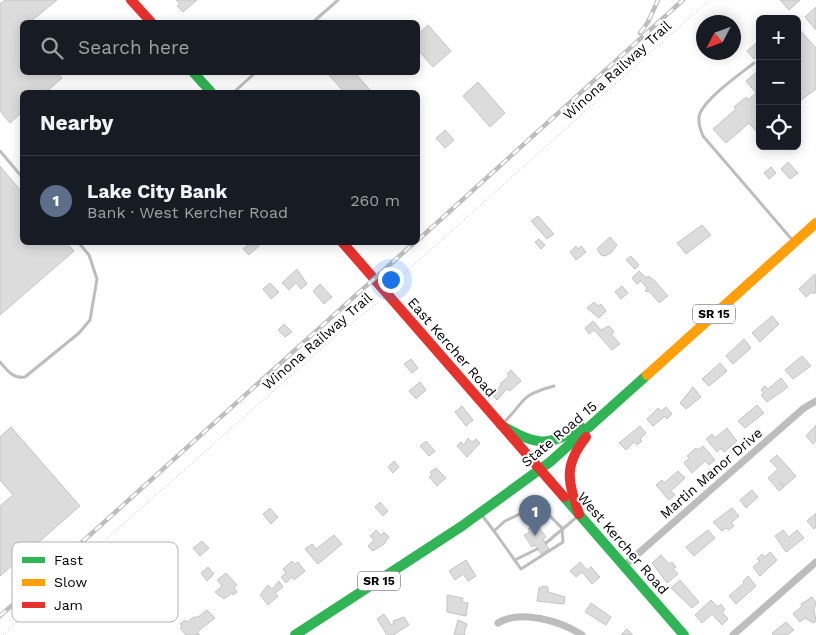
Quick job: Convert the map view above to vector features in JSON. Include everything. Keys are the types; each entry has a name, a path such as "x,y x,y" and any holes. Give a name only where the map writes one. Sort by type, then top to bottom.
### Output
{"main road":[{"path":"131,0 148,20"},
{"path":"197,75 209,90"},
{"name":"State Road 15","path":"295,635 480,513 540,470 816,223"},
{"name":"East Kercher Road","path":"345,245 540,470"},
{"path":"501,425 532,442 552,443 562,440 613,406"},
{"path":"580,514 568,472 573,452 613,406"},
{"name":"West Kercher Road","path":"540,470 684,635"}],"street":[{"name":"Martin Manor Drive","path":"624,566 804,408 816,400"},
{"path":"733,635 816,562"},
{"path":"498,623 507,617 528,618 558,623 582,635"}],"lane":[{"path":"315,20 338,0"},
{"path":"754,63 707,103 700,113 700,128 703,136 794,242"},
{"path":"236,90 253,75"},
{"path":"0,151 20,175"},
{"path":"0,362 10,374 19,378 25,377 79,333 90,320 97,279 89,255 81,245"},
{"path":"501,425 525,397 535,391 554,386"},
{"path":"480,513 521,569 559,545 564,538 562,528 539,505 505,521 494,531"},
{"path":"546,543 580,514"},
{"path":"515,560 537,549"}],"path":[{"name":"Winona Railway Trail","path":"104,542 387,293 405,273 709,0"},
{"name":"Winona Railway Trail","path":"3,635 17,622"}],"building":[{"path":"5,0 57,0 32,20 20,20 20,75 60,75 62,78 48,90 20,90 20,114 10,123 0,111 0,4"},
{"path":"176,0 197,0 183,12 177,6 180,4"},
{"path":"780,0 800,0 789,10"},
{"path":"816,7 816,29 815,29 805,17"},
{"path":"428,25 451,51 433,67 420,52 420,32"},
{"path":"801,31 816,48 816,89 801,100"},
{"path":"756,43 756,57 754,59 747,51"},
{"path":"756,72 756,93 746,81"},
{"path":"329,75 357,75 370,90 342,90"},
{"path":"478,82 505,113 490,127 463,96"},
{"path":"756,93 756,131 749,123 726,143 713,129 736,109 734,107 746,97 748,100"},
{"path":"445,130 454,140 445,148 436,138"},
{"path":"788,162 798,173 790,179 781,169"},
{"path":"0,166 20,190 20,245 69,245 74,251 0,315"},
{"path":"771,167 776,173 769,179 764,173"},
{"path":"538,216 554,234 547,239 531,221"},
{"path":"702,225 711,235 686,254 677,243"},
{"path":"610,237 617,245 611,253 605,256 601,255 597,249"},
{"path":"539,239 545,245 541,249 535,242"},
{"path":"248,245 259,246 249,255 243,249"},
{"path":"576,246 578,249 581,246 586,252 576,260 570,252"},
{"path":"631,256 639,265 635,269 626,260"},
{"path":"297,269 307,284 301,289 296,283 289,290 282,283"},
{"path":"639,271 646,278 648,276 654,280 668,296 659,303 650,292 645,291 647,288 641,281 637,284 632,278"},
{"path":"815,274 816,292 814,294 812,292 806,297 799,289"},
{"path":"270,283 279,292 271,299 263,289"},
{"path":"320,284 332,297 324,304 313,291"},
{"path":"622,286 628,293 621,299 615,292"},
{"path":"594,302 598,306 601,304 606,311 599,318 587,308"},
{"path":"772,316 779,324 760,342 752,333"},
{"path":"593,321 601,330 609,326 614,332 611,334 620,344 612,350 594,330 589,334 585,328"},
{"path":"284,324 292,332 285,337 278,330"},
{"path":"744,339 751,348 733,364 726,356"},
{"path":"802,356 811,366 793,379 785,370"},
{"path":"411,359 418,368 412,373 404,364"},
{"path":"720,363 727,371 709,386 702,379"},
{"path":"511,370 521,381 510,391 507,389 497,400 491,393 501,386 500,384 509,376 507,374"},
{"path":"781,378 788,387 767,402 761,395 764,393 761,390 765,386 768,389"},
{"path":"420,382 426,390 416,399 409,391"},
{"path":"693,387 701,397 686,409 680,403"},
{"path":"757,405 764,413 745,428 738,421"},
{"path":"462,406 473,420 466,426 455,412"},
{"path":"666,407 672,414 667,419 665,416 653,426 647,419 658,408 661,411"},
{"path":"816,425 816,441 813,444 806,436"},
{"path":"640,426 646,433 640,439 642,441 637,445 634,442 626,450 619,443"},
{"path":"11,427 80,506 39,542 12,542 12,566 0,576 0,506 13,495 0,480 0,437"},
{"path":"727,428 737,441 724,452 721,448 717,452 706,439 712,434 715,438"},
{"path":"468,438 472,442 476,439 480,443 467,457 457,446 461,442 464,445"},
{"path":"426,441 435,451 429,456 420,446"},
{"path":"703,446 715,460 709,465 705,461 692,473 684,463 689,458 687,456 696,448 698,450"},
{"path":"777,455 796,476 785,486 779,482 784,487 779,491 768,478 778,469 770,461"},
{"path":"394,461 399,467 393,473 388,467"},
{"path":"436,468 446,478 437,486 429,477 432,475 430,472"},
{"path":"678,471 685,478 671,491 675,495 669,500 656,485 662,480 664,483"},
{"path":"752,490 758,497 746,508 740,500"},
{"path":"380,502 388,511 383,516 375,507"},
{"path":"270,508 278,517 271,524 263,514"},
{"path":"732,508 739,516 731,523 734,526 729,530 726,528 722,531 713,522"},
{"path":"816,513 816,527 814,529 807,521"},
{"path":"531,526 534,530 538,526 546,537 543,539 549,549 541,554 535,545 532,547 524,535 530,532 528,529"},
{"path":"376,530 381,535 384,532 389,537 384,544 373,551 368,546 374,540 370,536"},
{"path":"708,530 715,538 694,556 686,547"},
{"path":"783,530 789,537 797,530 804,538 786,552 775,536"},
{"path":"334,535 342,544 318,564 305,549 312,544 316,549"},
{"path":"202,541 209,548 200,556 193,548"},
{"path":"770,552 777,560 760,576 753,567 760,561 757,559 762,554 765,557"},
{"path":"661,555 669,564 672,562 676,567 673,569 678,574 667,583 652,563"},
{"path":"466,560 476,576 468,581 463,574 455,580 449,571"},
{"path":"292,561 295,564 298,562 305,571 294,580 292,577 286,583 281,577 286,573 283,569"},
{"path":"580,562 587,570 591,567 600,577 592,584 582,572 576,577 570,571"},
{"path":"208,567 214,574 207,581 201,573"},
{"path":"226,573 237,585 234,588 237,592 224,599 215,592 222,586 217,580"},
{"path":"748,576 756,586 736,604 729,596 744,583 743,581"},
{"path":"680,580 699,602 692,608 671,588"},
{"path":"279,581 283,587 275,593 278,596 268,605 260,595 268,585 272,589"},
{"path":"543,586 548,587 548,592 565,597 564,604 537,601 539,588"},
{"path":"447,595 463,598 462,602 468,603 466,616 447,612"},
{"path":"812,597 816,602 814,610 816,621 813,623 805,618 800,622 793,614 802,606 801,604"},
{"path":"711,600 718,607 721,604 725,610 722,612 728,619 722,625 712,614 702,623 695,615"},
{"path":"591,603 611,617 606,625 585,612"},
{"path":"207,610 215,618 197,632 200,635 186,635 180,628 182,626 180,624 185,620 187,622 194,617 198,617"},
{"path":"384,614 391,625 394,623 393,621 404,617 409,625 393,635 387,635 377,619"},
{"path":"458,620 467,624 464,633 466,635 454,635"},
{"path":"786,622 794,630 787,635 774,635 772,633"},
{"path":"627,629 633,635 621,635"}],"railway":[{"path":"640,33 648,22 658,0"},
{"path":"420,238 683,0"},
{"path":"82,542 412,245"},
{"path":"0,616 12,605"}],"traffic: fast":[{"path":"196,75 209,90"},
{"path":"295,635 462,526 550,462 647,375"},
{"path":"501,425 523,437 541,441 559,438 581,427"},
{"path":"564,497 684,635"}],"traffic: slow":[{"path":"647,375 816,223"}],"traffic: jam":[{"path":"131,0 149,20"},
{"path":"345,245 564,497"},
{"path":"579,514 572,492 570,474 574,457 586,437"}],"place":[{"name":"Lake City Bank","path":"535,536"}]}
